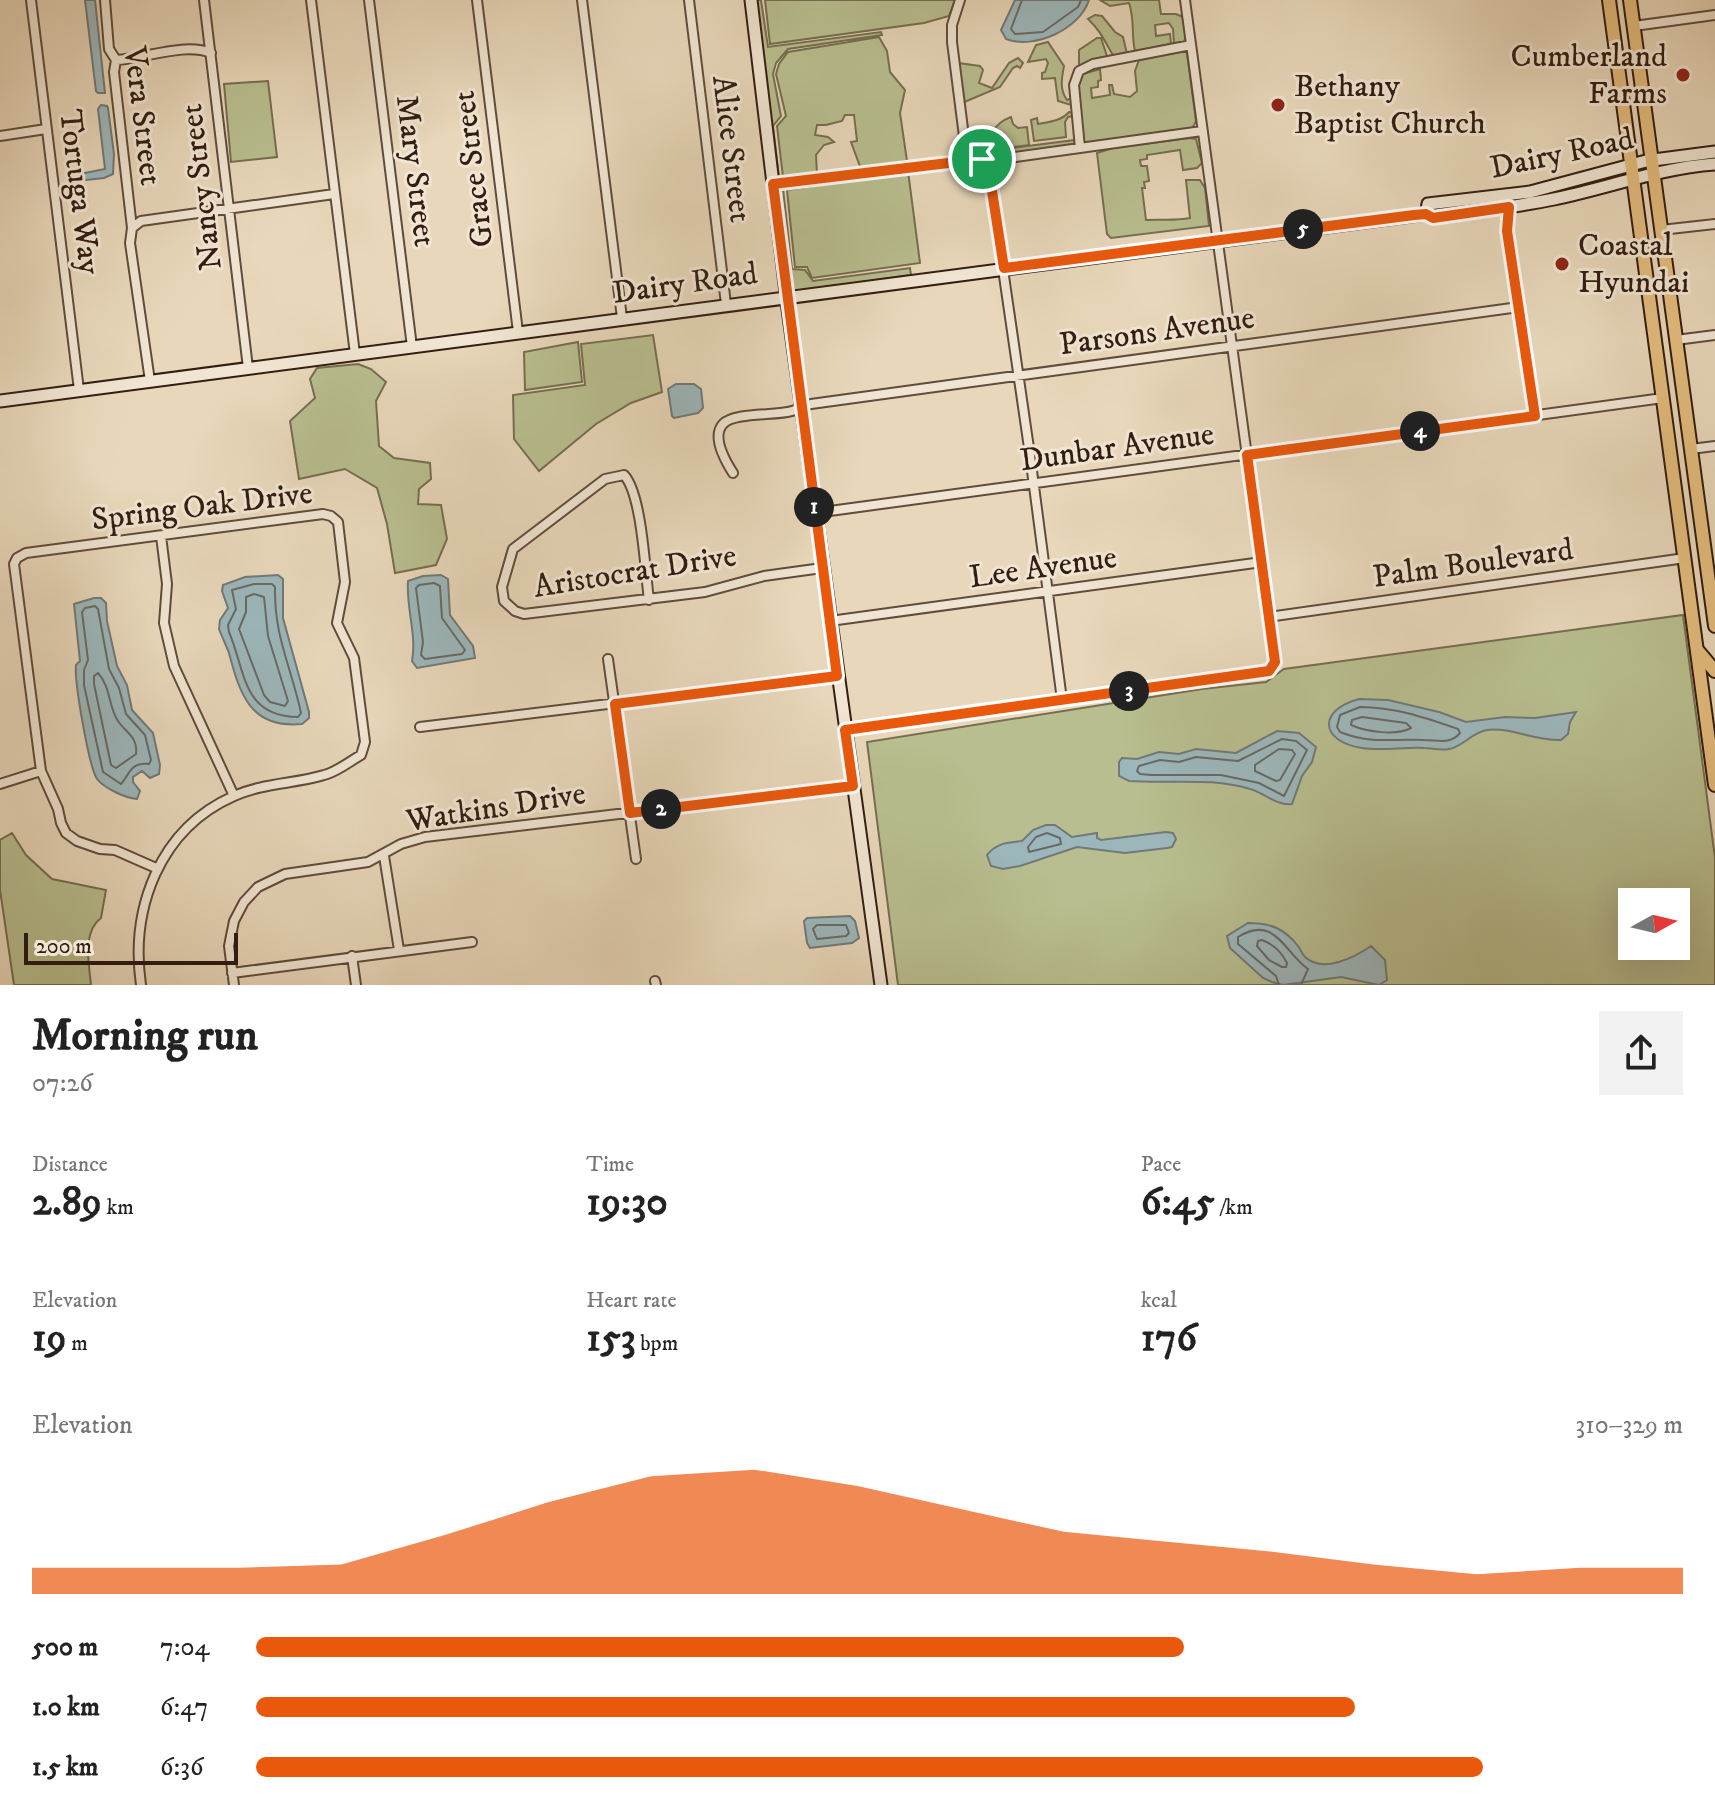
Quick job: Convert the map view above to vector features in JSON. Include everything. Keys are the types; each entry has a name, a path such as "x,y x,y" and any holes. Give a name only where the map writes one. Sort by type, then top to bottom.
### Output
{"main road":[{"path":"1609,0 1715,785"},
{"path":"1630,0 1691,449 1710,554 1709,583 1715,626"},
{"path":"1613,29 1626,37 1638,59"},
{"path":"1650,306 1660,328 1676,340"},
{"path":"1663,398 1677,408 1688,426"},
{"path":"1680,526 1697,552 1710,554"},
{"path":"1685,558 1699,566 1709,583"},
{"path":"1697,649 1715,671"}],"street":[{"name":"Tortuga Way","path":"31,0 79,390"},
{"name":"Vera Street","path":"105,0 109,49 116,60 114,72 132,228 130,243 150,381"},
{"name":"Nancy Street","path":"204,0 248,368"},
{"path":"311,0 355,354"},
{"name":"Mary Street","path":"369,0 412,347"},
{"name":"Grace Street","path":"477,0 518,332"},
{"path":"582,0 622,318"},
{"name":"Alice Street","path":"689,0 726,304"},
{"path":"751,0 786,296 881,985"},
{"path":"960,0 952,25 952,42 967,160"},
{"path":"845,730 1269,671 1274,667 1185,0"},
{"path":"1634,26 1715,15"},
{"path":"1080,148 1074,85 1079,71 1093,64 1191,45"},
{"path":"116,60 164,51 202,49 211,53"},
{"path":"0,136 46,129"},
{"path":"773,184 1202,131"},
{"name":"Dairy Road","path":"0,401 1217,240 1509,207 1555,199 1632,172 1715,152"},
{"path":"987,159 1062,700"},
{"name":"Dairy Road","path":"1653,166 1715,164"},
{"name":"Dairy Road","path":"1426,214 1428,204 1530,192 1632,172"},
{"path":"1511,193 1507,231 1535,416"},
{"path":"132,228 141,221 334,194"},
{"path":"1661,230 1715,224"},
{"name":"Parsons Avenue","path":"733,473 719,441 723,424 732,419 1519,307"},
{"path":"1676,340 1715,335"},
{"name":"Dunbar Avenue","path":"815,513 1663,398"},
{"path":"1691,449 1715,446"},
{"name":"Aristocrat Drive","path":"649,600 636,502 632,485 624,475 605,479 513,549 502,587 504,601 515,611 526,614 649,600 705,592 764,576 822,568"},
{"name":"Spring Oak Drive","path":"141,985 138,928 146,892 156,868 188,827 234,796 265,786 326,775 361,755 365,742 354,658 337,623 345,582 338,522 331,516 323,514 26,553 14,564 41,771 66,833 77,841 100,849 115,850 156,868"},
{"path":"161,536 167,584 164,605 174,666 234,796"},
{"name":"Palm Boulevard","path":"1268,617 1685,558"},
{"name":"Lee Avenue","path":"830,621 1262,562"},
{"path":"608,659 636,859"},
{"path":"420,727 837,676"},
{"path":"0,784 41,771"},
{"name":"Watkins Drive","path":"234,985 229,946 234,921 244,902 258,887 285,874 368,862 401,844 425,837 853,786"},
{"path":"384,856 399,950"},
{"path":"232,973 472,942"},
{"path":"352,956 356,985"}],"green space":[{"path":"755,0 761,0 768,47 881,32 882,35 788,49 776,63 773,74 781,116 773,126 779,177 791,184 783,189 792,269 805,270 813,281 910,268 911,275 790,292"},
{"path":"765,0 955,0 949,16 924,23 770,44"},
{"path":"1100,0 1159,0 1161,14 1183,17 1186,38 1174,44 1173,29 1169,23 1155,25 1156,36 1170,34 1171,44 1135,51 1129,3 1110,6"},
{"path":"1095,15 1102,16 1123,37 1127,54 1114,57 1100,32 1088,19"},
{"path":"879,37 887,51 890,72 905,90 900,113 907,161 861,169 851,142 857,141 854,115 845,115 842,121 817,125 815,135 828,137 834,142 824,145 816,155 817,174 783,177 777,126 786,116 776,74 779,64 788,52"},
{"path":"1101,38 1108,59 1079,68 1079,50"},
{"path":"1048,42 1064,66 1062,87 1067,100 1072,98 1071,105 1058,101 1055,78 1042,79 1048,63 1046,59 1028,62 1036,45"},
{"path":"1185,51 1196,121 1192,129 1084,144 1078,99 1083,74 1100,69 1101,80 1098,87 1091,88 1092,98 1110,95 1109,85 1112,85 1114,94 1130,97 1137,91 1135,71 1139,60"},
{"path":"1018,58 1023,63 1020,68 1013,68 1000,87 962,103 958,63 980,66 983,70 979,83 992,88 1009,63"},
{"path":"268,81 277,157 231,162 224,84"},
{"path":"1069,112 1074,116 1068,117 1065,122 1066,137 1034,141 1031,120 1037,118 1038,124 1051,122"},
{"path":"1011,117 1018,128 1027,127 1029,145 998,149 995,130 997,150 1075,140 1074,146 990,156 993,132 1000,123"},
{"path":"1196,139 1202,163 1197,168 1183,170 1180,150 1147,155 1147,159 1140,160 1141,166 1147,166 1149,181 1144,182 1145,188 1142,188 1146,220 1190,218 1186,180 1200,180 1205,188 1209,226 1111,238 1107,234 1097,153"},
{"path":"908,171 920,263 812,278 807,267 795,267 787,190"},
{"path":"653,335 662,392 631,403 596,424 539,471 514,439 513,395 585,385 581,344"},
{"path":"578,342 582,382 525,390 524,352"},
{"path":"358,364 371,369 386,382 376,401 379,446 394,458 430,463 431,479 419,489 418,504 441,505 447,539 436,565 395,573 377,488 345,469 299,479 290,421 315,398 310,379 317,368"},
{"path":"1683,615 1715,858 1715,985 898,985 867,742 1202,689 1266,682 1284,669"},
{"path":"12,833 26,855 52,879 106,890 101,918 91,931 89,940 91,985 14,985 0,890 0,840"}],"water":[{"path":"85,0 95,0 105,93 96,91"},
{"path":"1015,0 1089,0 1076,20 1066,28 1042,39 1017,42 1006,39 1001,30"},
{"path":"101,105 108,108 114,154 113,174 68,182 70,176 105,169 98,109"},
{"path":"676,384 694,384 701,389 703,408 698,413 672,416 668,389"},
{"path":"278,575 283,579 283,618 309,712 309,718 302,724 271,721 250,706 238,683 219,629 220,620 228,608 223,585 245,577"},
{"path":"441,575 448,579 450,615 473,646 475,658 417,668 412,661 408,581"},
{"path":"101,598 106,603 117,666 127,685 132,710 153,733 160,765 159,774 150,778 142,771 133,777 140,791 137,799 115,792 97,779 86,742 76,674 76,665 80,661 74,604"},
{"path":"1359,699 1388,700 1466,722 1576,712 1568,734 1561,740 1505,730 1487,730 1449,749 1370,749 1338,739 1329,725 1336,710"},
{"path":"1277,731 1299,733 1316,747 1292,804 1281,803 1235,785 1129,781 1119,776 1122,758 1137,759 1159,752 1179,754 1196,749 1236,753"},
{"path":"1055,825 1072,837 1097,833 1097,838 1101,840 1166,832 1173,833 1176,839 1172,847 1167,848 1125,853 1077,847 1020,866 1003,869 991,866 987,855 995,848 1022,841 1033,830"},
{"path":"850,916 855,921 859,938 852,943 810,948 804,921 807,918"},
{"path":"1248,923 1263,924 1282,931 1305,957 1321,964 1348,959 1371,946 1385,960 1387,980 1379,985 1341,977 1283,985 1272,982 1263,978 1230,948 1227,936"}],"place":[{"name":"Cumberland Farms","path":"1683,75"},
{"name":"Bethany Baptist Church","path":"1278,105"},
{"name":"Coastal Hyundai","path":"1562,264"}],"route":[{"path":"982,159 987,159 1004,268 1414,215 1426,214 1433,218 1509,207 1507,231 1535,416 1247,455 1275,662 1269,671 845,730 853,786 630,813 615,704 837,676 773,184 982,159"}]}
